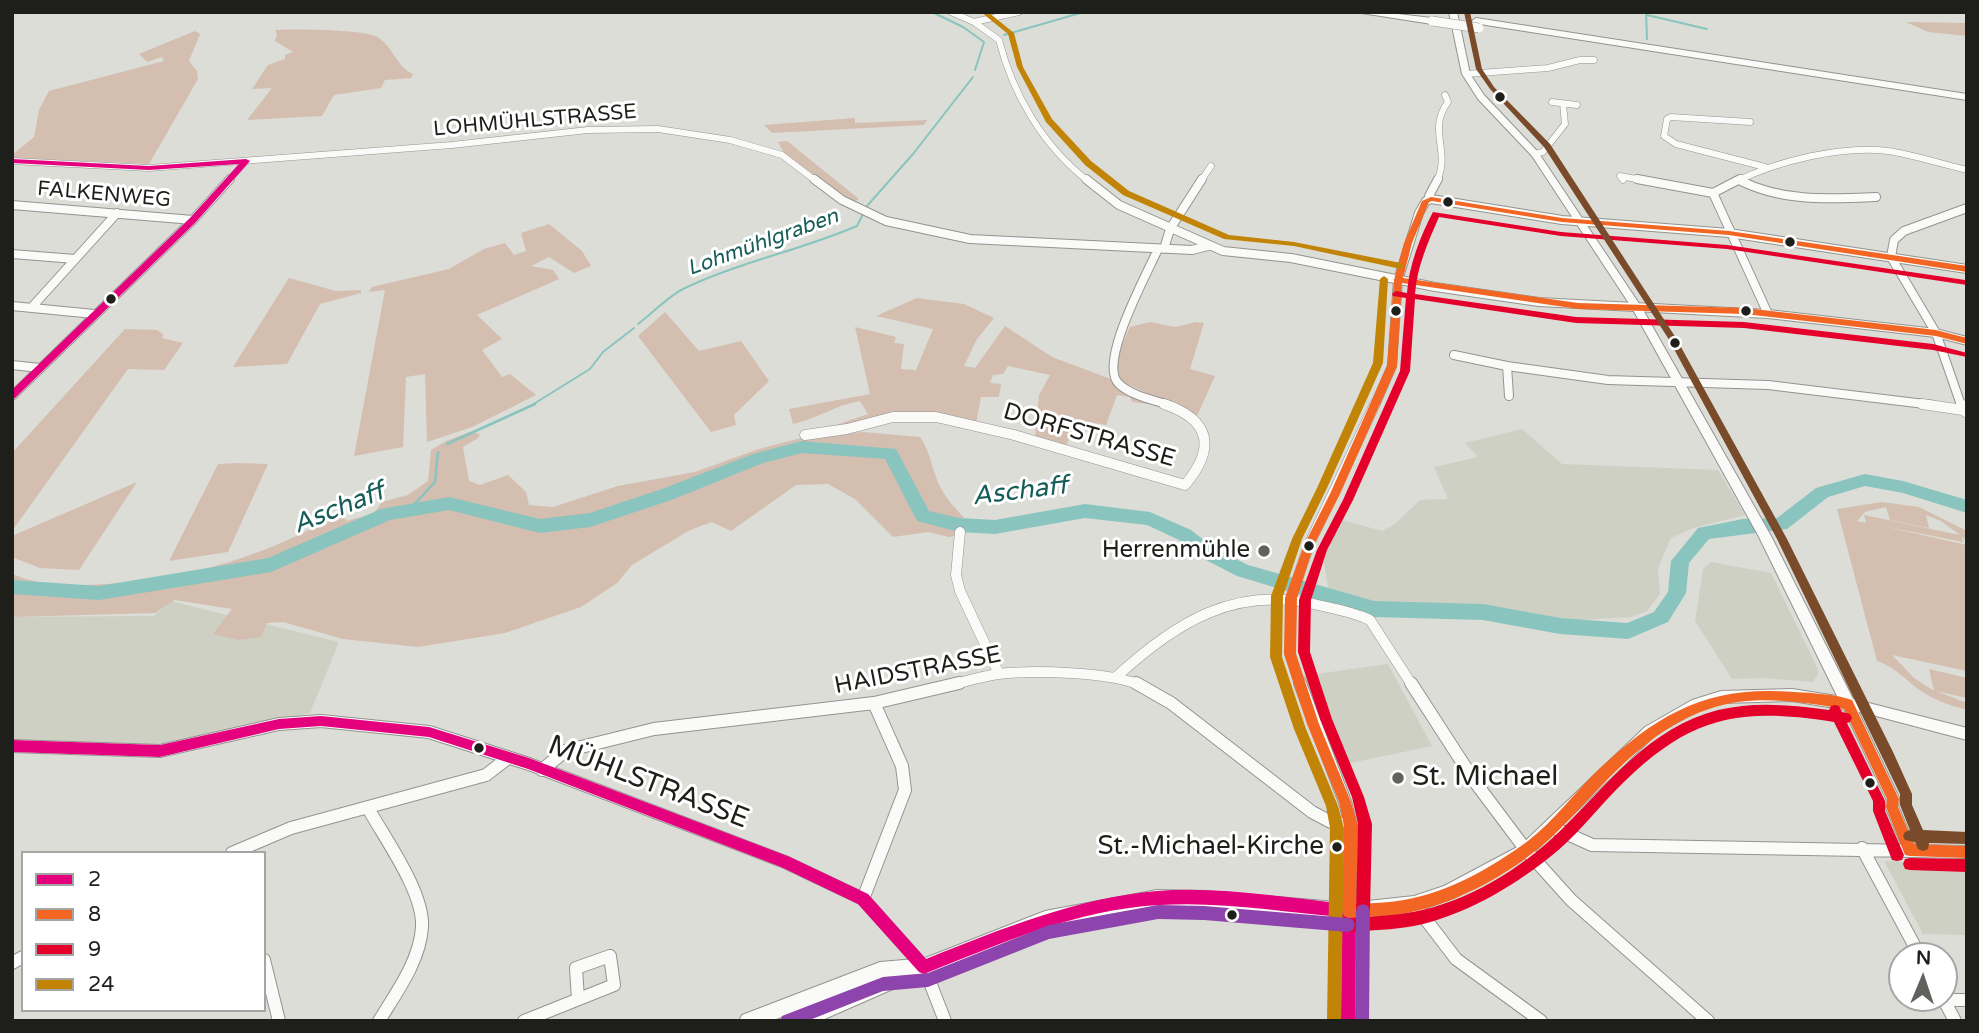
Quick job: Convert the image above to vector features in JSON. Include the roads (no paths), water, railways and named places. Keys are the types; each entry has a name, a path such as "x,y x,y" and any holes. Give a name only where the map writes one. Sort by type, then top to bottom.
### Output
{"highway":[{"path":"1359,12 1478,24 1967,97"},
{"path":"1406,12 1432,18"},
{"path":"1478,24 1967,103"}],"main road":[{"path":"1453,12 1466,74 1478,94 1535,154 1637,308 1765,536 1848,704"},
{"path":"799,1021 1045,919 1157,898 1349,911 1414,904 1448,892 1526,850 1552,827 1604,772 1650,731 1697,704 1721,697 1792,695 1848,704 1967,734"},
{"path":"748,1021 880,970 924,967"}],"street":[{"path":"951,12 974,22 999,40 1013,83 1037,128 1055,150 1098,190 1119,205 1208,246"},
{"path":"974,22 1019,12"},
{"path":"1466,74 1548,68 1580,60 1594,60"},
{"path":"1431,199 1429,196 1442,173 1443,159 1435,122 1448,102 1445,95"},
{"path":"1552,102 1577,105"},
{"path":"1535,154 1543,152 1565,124 1563,104"},
{"path":"1750,122 1671,117 1667,119 1664,136 1676,144 1765,167"},
{"name":"LOHMÜHLSTRASSE","path":"12,161 149,168 588,130 628,128 674,131 730,140 782,155 842,200 886,221 970,239 1192,250 1208,246 1223,251 1291,258 1398,280 1565,305 1768,314 1936,333 1967,341"},
{"path":"1620,176 1713,193 1765,167 1864,149 1889,151 1967,170"},
{"path":"12,396 192,220 246,161"},
{"path":"1161,249 1170,229 1211,166"},
{"path":"1739,180 1751,186 1812,200 1876,197"},
{"path":"1713,193 1768,314"},
{"path":"1348,1021 1351,826 1345,802 1313,724 1290,654 1293,594 1309,545 1335,494 1392,366 1398,280 1419,213 1426,201 1431,199 1522,216 1730,233 1967,269"},
{"name":"FALKENWEG","path":"12,205 192,220"},
{"path":"1454,355 1507,366 1608,380 1817,389 1965,412 1936,333 1891,257 1894,240 1904,231 1967,208"},
{"path":"1957,212 1967,215"},
{"path":"32,307 117,213"},
{"name":"DORFSTRASSE","path":"805,435 847,429 893,417 936,418 1026,439 1185,485 1193,477 1206,448 1207,438 1203,425 1181,411 1117,382 1111,370 1128,317 1161,249"},
{"path":"12,254 75,260"},
{"path":"12,306 94,314"},
{"path":"12,365 40,368"},
{"path":"1507,366 1509,396"},
{"path":"960,532 956,575 960,591 999,674"},
{"path":"1115,677 1136,657 1200,615 1228,604 1293,594 1370,620 1475,782 1526,850 1572,900 1707,1021"},
{"name":"HAIDSTRASSE","path":"542,770 565,751 654,729 874,703 999,674 1048,673 1115,677 1138,684 1171,704 1311,812 1331,822 1351,826"},
{"path":"863,899 905,790 902,766 874,703"},
{"path":"1848,704 1893,799 1892,807 1910,850"},
{"name":"MÜHLSTRASSE","path":"12,746 160,751 279,724 321,721 429,732 542,770 785,862 863,899 924,967 945,1021"},
{"path":"237,851 291,828 486,775 509,758"},
{"path":"368,808 420,907 422,926 414,955 395,996 379,1021"},
{"path":"1552,827 1592,845 1967,852"},
{"path":"1862,848 1912,942"},
{"path":"1414,904 1455,959 1541,1021"},
{"path":"266,968 279,1021"},
{"path":"524,1021 578,999"}],"waterway":[{"path":"932,12 963,27 984,42 975,70"},
{"path":"1004,35 1084,12"},
{"path":"1646,12 1647,39"},
{"path":"1647,15 1707,29"},
{"name":"Lohmühlgraben","path":"867,206 913,154 973,77"},
{"name":"Lohmühlgraben","path":"638,324 685,288 857,226 863,214"},
{"name":"Lohmühlgraben","path":"532,405 590,369 603,352 634,328"},
{"name":"Lohmühlgraben","path":"447,444 535,404"},
{"name":"Aschaff","path":"12,587 99,593 271,565 387,514 449,503 476,512 540,526 590,520 668,494 759,458 802,447 890,453 923,516 959,525 995,527 1085,511 1150,519 1185,535 1208,553 1243,571 1374,609 1483,612 1560,626 1628,631 1661,617 1677,593 1680,561 1704,533 1743,526 1781,524 1822,492 1865,480 1903,487 1967,507"},
{"name":"Lohmühlgraben","path":"409,510 435,482 438,452"}],"place":[{"name":"Herrenmühle","path":"1264,551"},
{"name":"St. Michael","path":"1398,778"},
{"name":"St.-Michael-Kirche","path":"1337,847"}]}
